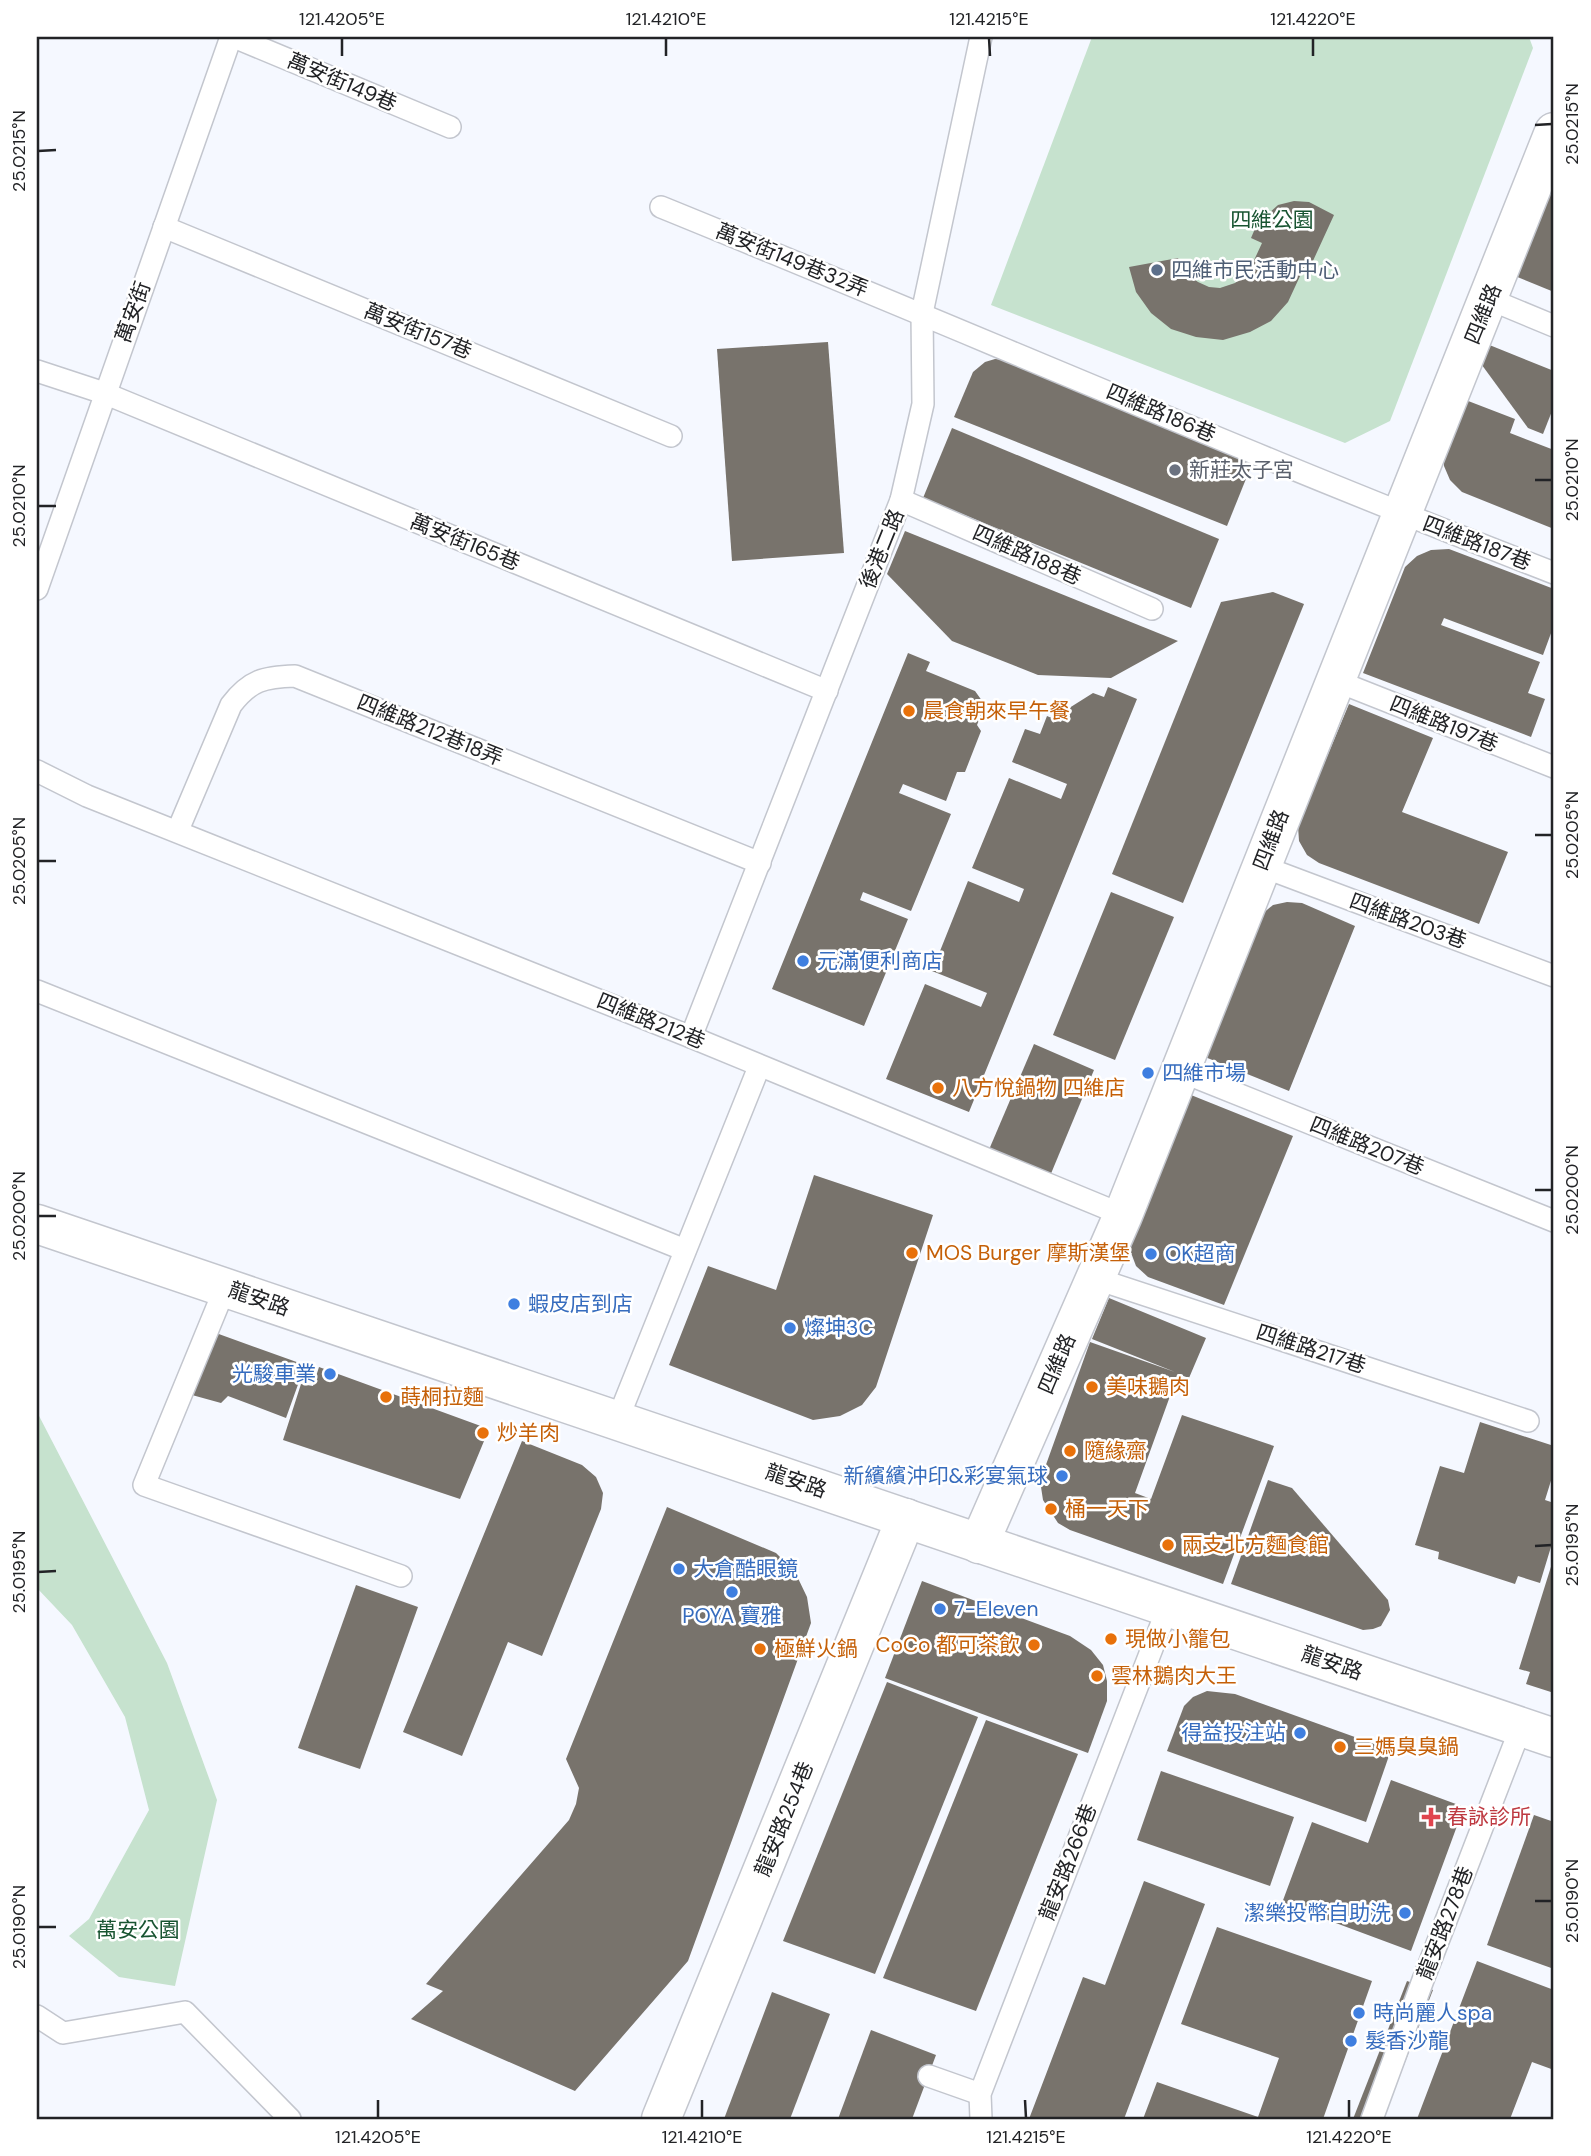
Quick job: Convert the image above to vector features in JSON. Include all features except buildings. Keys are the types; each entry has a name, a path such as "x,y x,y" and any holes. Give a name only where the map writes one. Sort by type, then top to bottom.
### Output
{"street":[{"name":"四維路","path":"979,1544 1122,1215 1554,132"},
{"name":"龍安路","path":"37,1224 1537,1733"},
{"name":"龍安路254巷","path":"662,2119 906,1518"}],"lane":[{"name":"萬安街149巷","path":"233,37 450,127"},
{"name":"萬安街","path":"37,589 104,393 233,37"},
{"name":"後港二路","path":"691,1037 901,500 923,404 922,313 981,37"},
{"name":"萬安街149巷32弄","path":"662,207 922,313"},
{"name":"萬安街157巷","path":"164,227 671,436"},
{"path":"1489,299 1554,326"},
{"name":"四維路186巷","path":"922,313 1400,513"},
{"name":"萬安街165巷","path":"37,371 104,393 827,691"},
{"name":"四維路188巷","path":"901,500 1152,609"},
{"name":"四維路187巷","path":"1400,513 1554,573"},
{"name":"四維路212巷18弄","path":"178,830 230,705 243,689 259,680 295,676 760,863"},
{"name":"四維路197巷","path":"1334,680 1554,767"},
{"name":"四維路212巷","path":"37,771 78,792 691,1037 1122,1215"},
{"name":"四維路203巷","path":"1261,866 1554,976"},
{"path":"37,991 685,1250"},
{"path":"617,1421 759,1067"},
{"name":"四維路207巷","path":"1180,1071 1554,1221"},
{"name":"四維路217巷","path":"1094,1278 1528,1421"},
{"path":"225,1288 144,1485 401,1576"},
{"name":"龍安路266巷","path":"981,2119 980,2094 1168,1608"},
{"name":"龍安路278巷","path":"1372,2119 1423,1980 1537,1733"},
{"path":"37,2016 63,2033 185,2012 290,2119"},
{"path":"929,2076 980,2094"}],"green space":[{"name":"四維公園","path":"1092,37 1529,37 1533,48 1390,421 1345,443 991,305"},
{"name":"萬安公園","path":"37,1412 167,1663 217,1800 175,1986 119,1977 69,1936 89,1919 149,1810 125,1717 72,1625 37,1588"}],"place":[{"name":"四維市民活動中心","path":"1157,270"},
{"name":"新莊太子宮","path":"1175,470"},
{"name":"晨食朝來早午餐","path":"909,711"},
{"name":"元滿便利商店","path":"803,961"},
{"name":"四維市場","path":"1148,1073"},
{"name":"八方悅鍋物 四維店","path":"938,1088"},
{"name":"MOS Burger 摩斯漢堡","path":"912,1253"},
{"name":"OK超商","path":"1151,1254"},
{"name":"蝦皮店到店","path":"514,1304"},
{"name":"燦坤3C","path":"790,1328"},
{"name":"光駿車業","path":"330,1374"},
{"name":"美味鵝肉","path":"1092,1387"},
{"name":"蒔桐拉麵","path":"386,1397"},
{"name":"炒羊肉","path":"483,1433"},
{"name":"隨緣齋","path":"1070,1451"},
{"name":"新繽繽沖印&彩宴氣球","path":"1062,1476"},
{"name":"桶一天下","path":"1051,1509"},
{"name":"兩支北方麵食館","path":"1168,1545"},
{"name":"大倉酷眼鏡","path":"679,1569"},
{"name":"POYA 寶雅","path":"732,1592"},
{"name":"7-Eleven","path":"940,1609"},
{"name":"現做小籠包","path":"1111,1639"},
{"name":"CoCo 都可茶飲","path":"1034,1645"},
{"name":"極鮮火鍋","path":"760,1649"},
{"name":"雲林鵝肉大王","path":"1097,1676"},
{"name":"得益投注站","path":"1300,1733"},
{"name":"三媽臭臭鍋","path":"1340,1747"},
{"name":"春詠診所","path":"1431,1817"},
{"name":"潔樂投幣自助洗","path":"1405,1913"},
{"name":"時尚麗人spa","path":"1359,2013"},
{"name":"髮香沙龍","path":"1351,2041"}]}
